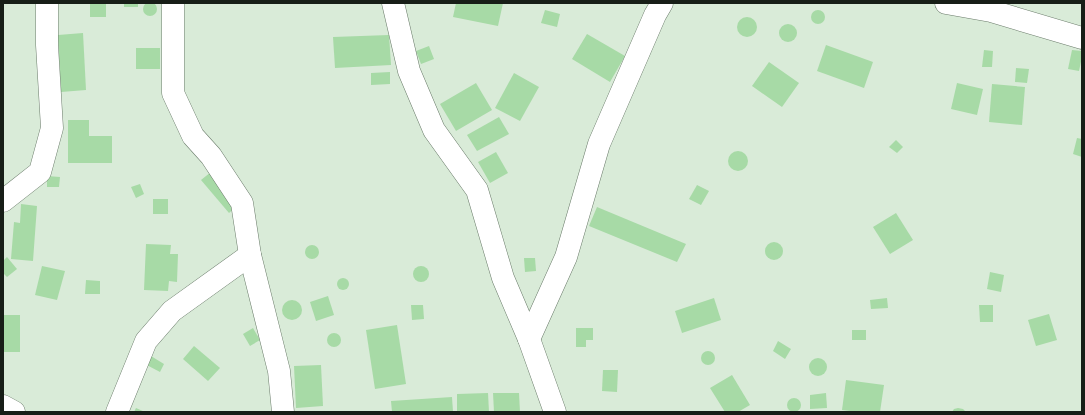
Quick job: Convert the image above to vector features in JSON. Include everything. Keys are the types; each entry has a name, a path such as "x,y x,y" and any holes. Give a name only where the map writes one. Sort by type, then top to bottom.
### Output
{"street":[{"path":"3,201 40,172 52,128 47,45 47,3"},
{"path":"173,3 173,93 193,136 211,156 242,203 250,255 279,371 283,412"},
{"path":"393,3 409,71 434,130 477,190 503,278 529,339 555,412"},
{"path":"529,339 566,257 599,144 655,15 662,3"},
{"path":"946,3 991,11 1082,38"},
{"path":"117,412 146,341 172,311 250,255"},
{"path":"3,406 14,412"}],"building":[{"path":"150,2 155,4 157,9 155,14 150,16 145,14 143,9 145,4"},
{"path":"90,3 106,3 106,17 90,17"},
{"path":"124,3 138,3 138,7 124,7"},
{"path":"456,3 503,3 498,26 453,17"},
{"path":"545,10 560,14 557,27 541,23"},
{"path":"818,10 823,12 825,17 823,22 818,24 813,22 811,17 813,12"},
{"path":"747,17 754,20 757,27 754,34 747,37 740,34 737,27 740,20"},
{"path":"788,24 794,27 797,33 794,39 788,42 782,39 779,33 782,27"},
{"path":"83,33 86,90 61,92 58,35"},
{"path":"587,34 625,56 610,82 572,59"},
{"path":"389,35 391,65 335,68 333,37"},
{"path":"826,45 873,62 864,88 817,71"},
{"path":"429,46 434,59 421,64 416,51"},
{"path":"136,48 160,48 160,69 136,69"},
{"path":"984,50 993,51 992,67 982,67"},
{"path":"1072,50 1082,51 1079,71 1068,69"},
{"path":"769,62 799,83 782,107 752,86"},
{"path":"1016,68 1029,69 1027,83 1015,82"},
{"path":"390,72 390,84 371,85 371,73"},
{"path":"514,73 539,87 520,121 495,108"},
{"path":"476,83 492,110 456,131 440,104"},
{"path":"957,83 983,89 977,115 951,109"},
{"path":"992,84 1025,87 1022,125 989,122"},
{"path":"499,117 509,134 477,151 467,135"},
{"path":"68,120 89,120 89,136 112,136 112,163 68,163"},
{"path":"1077,138 1082,139 1082,157 1073,154"},
{"path":"896,140 903,147 897,153 889,147"},
{"path":"738,151 745,154 748,161 745,168 738,171 731,168 728,161 731,154"},
{"path":"496,152 508,173 490,183 478,162"},
{"path":"211,172 238,205 229,213 201,180"},
{"path":"47,176 60,177 59,187 47,187"},
{"path":"140,184 144,194 136,198 131,187"},
{"path":"697,185 709,191 701,205 689,199"},
{"path":"153,199 168,199 168,214 153,214"},
{"path":"21,204 37,206 33,261 11,259 14,222 20,223"},
{"path":"597,207 686,244 677,262 589,226"},
{"path":"896,213 913,240 890,254 873,227"},
{"path":"770,242 778,242 783,247 781,258 778,260 770,260 765,255 765,247"},
{"path":"146,244 171,245 170,254 178,254 177,282 169,281 168,291 144,290"},
{"path":"312,245 317,247 319,252 317,257 312,259 307,257 305,252 307,247"},
{"path":"7,257 17,269 7,277 3,273 3,261"},
{"path":"524,258 535,258 536,271 525,272"},
{"path":"42,266 65,271 57,300 35,295"},
{"path":"421,266 428,271 429,274 424,281 421,282 414,277 413,274 418,267"},
{"path":"990,272 1004,275 1001,292 987,289"},
{"path":"341,278 345,278 349,284 345,290 341,290 337,286 337,282"},
{"path":"86,280 100,281 100,294 85,294"},
{"path":"328,296 334,315 316,321 310,302"},
{"path":"714,298 721,320 682,333 675,311"},
{"path":"887,298 888,308 871,309 870,300"},
{"path":"292,300 299,303 302,310 299,317 292,320 285,317 282,310 285,303"},
{"path":"411,305 423,305 424,319 412,320"},
{"path":"979,305 993,305 993,322 980,322"},
{"path":"1049,314 1057,340 1036,346 1028,320"},
{"path":"3,315 20,315 20,352 3,352"},
{"path":"397,325 406,384 375,389 366,330"},
{"path":"253,328 260,340 250,346 243,334"},
{"path":"576,328 593,328 593,340 586,340 586,347 576,347"},
{"path":"852,330 866,330 866,340 852,340"},
{"path":"334,333 339,335 341,340 339,345 334,347 329,345 327,340 329,335"},
{"path":"778,341 791,349 785,359 773,351"},
{"path":"194,346 220,368 208,381 183,359"},
{"path":"708,351 713,353 715,358 713,363 708,365 703,363 701,358 703,353"},
{"path":"146,353 164,364 160,372 141,362"},
{"path":"818,358 824,361 827,367 824,373 818,376 812,373 809,367 812,361"},
{"path":"321,365 323,406 296,408 294,366"},
{"path":"603,370 618,370 617,392 602,391"},
{"path":"732,375 750,405 738,412 725,412 710,388"},
{"path":"846,380 884,385 880,412 842,410"},
{"path":"488,393 489,412 457,412 457,394"},
{"path":"493,393 519,393 520,412 494,412"},
{"path":"826,393 827,408 810,409 810,395"},
{"path":"452,397 453,412 392,412 391,401"},
{"path":"794,398 799,400 801,405 799,410 794,412 789,410 787,405 789,400"},
{"path":"136,408 145,412 134,412"},
{"path":"954,409 963,409 966,412 952,412"}]}
